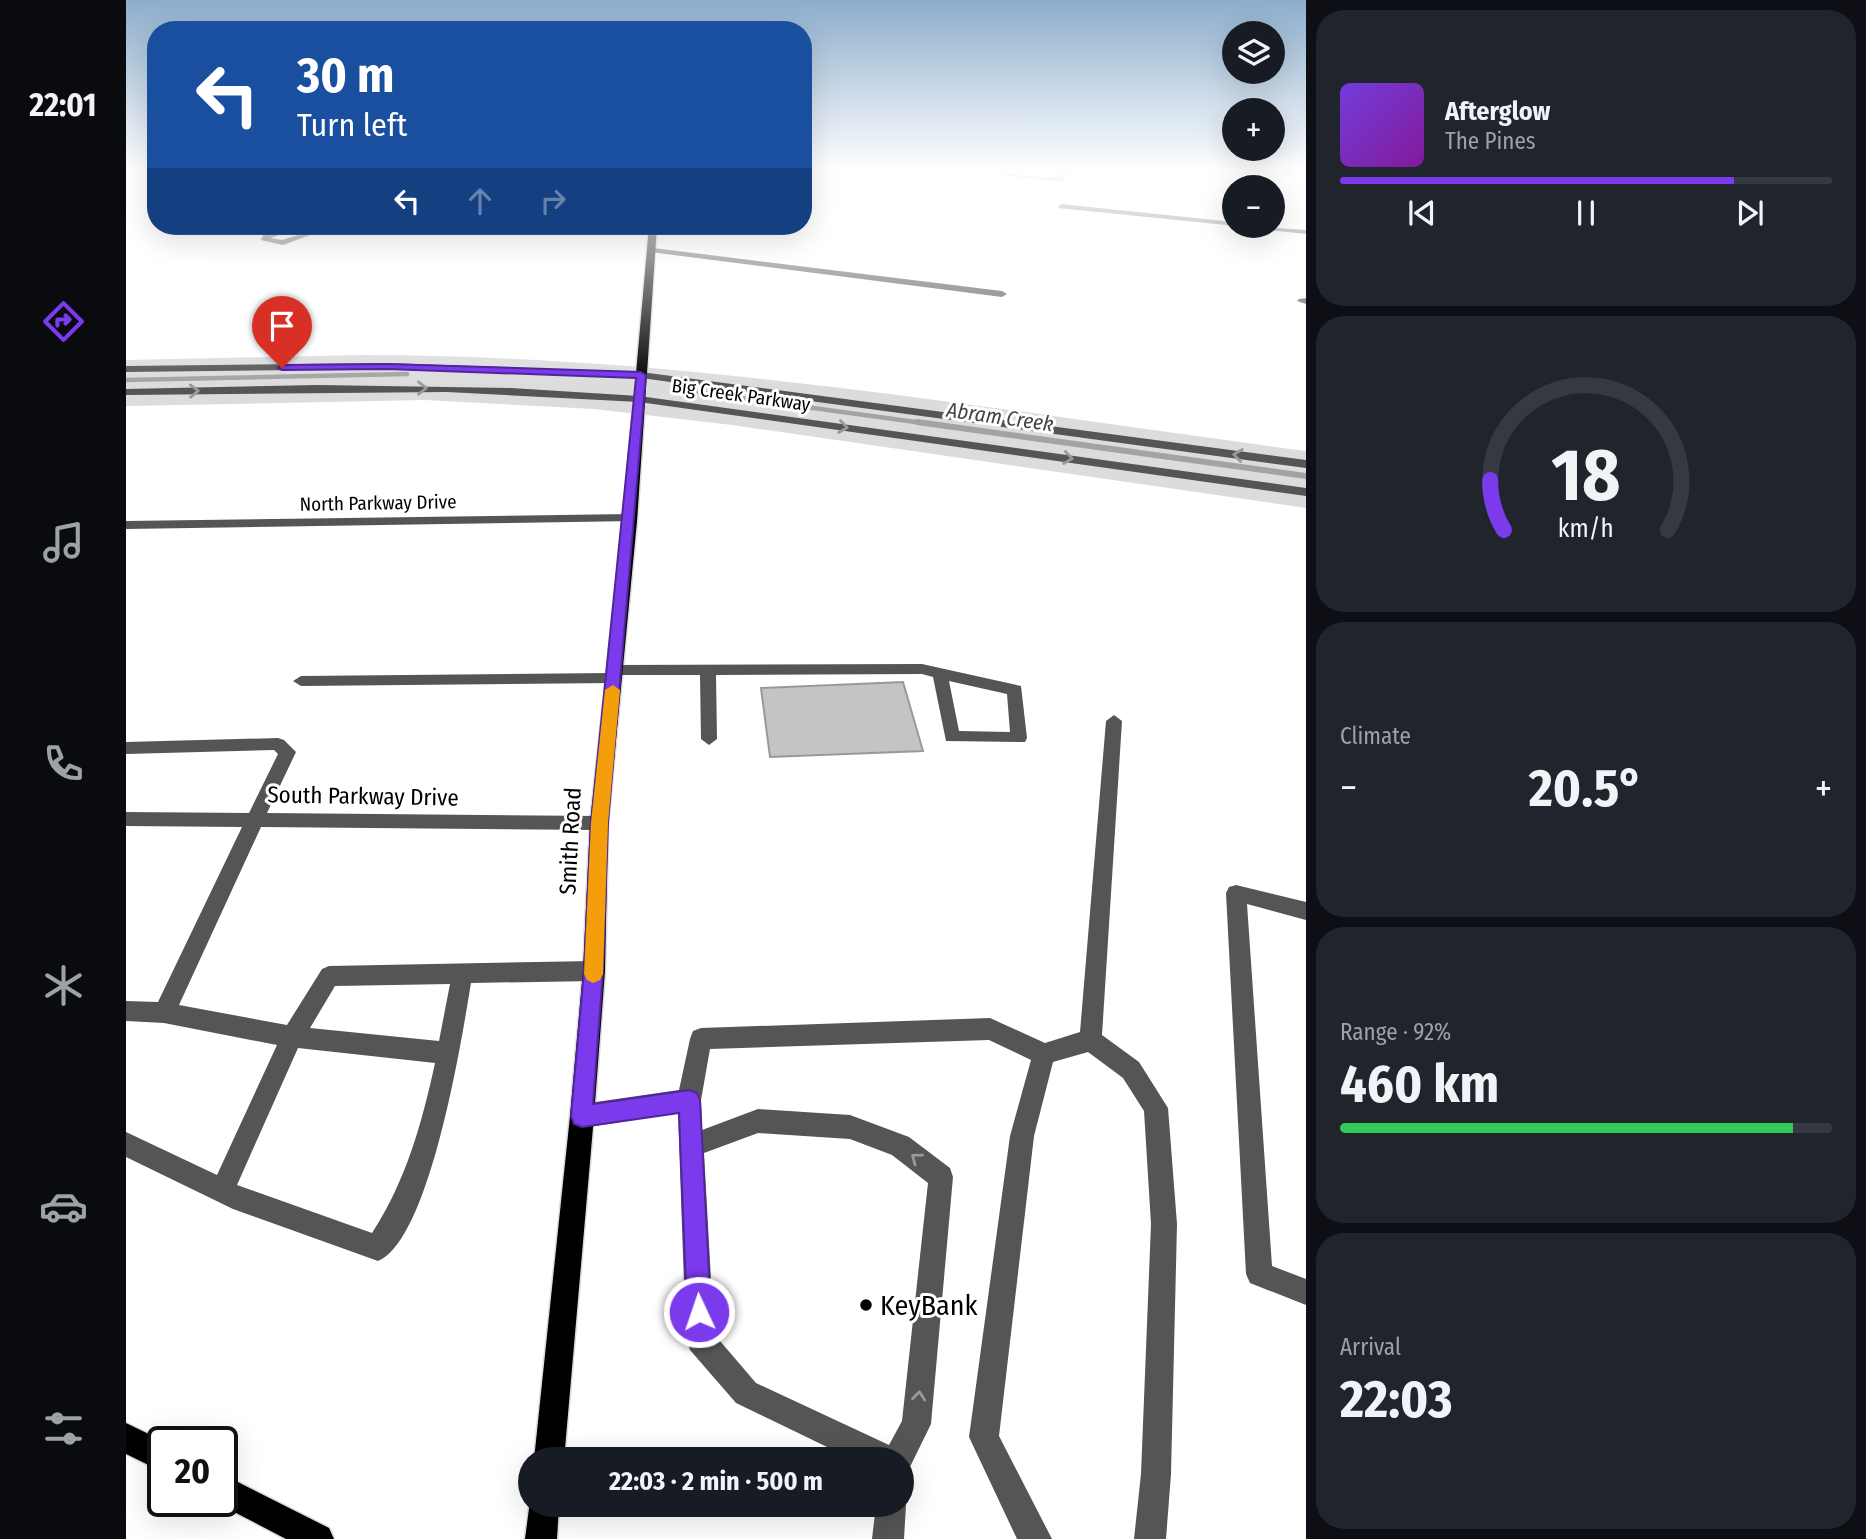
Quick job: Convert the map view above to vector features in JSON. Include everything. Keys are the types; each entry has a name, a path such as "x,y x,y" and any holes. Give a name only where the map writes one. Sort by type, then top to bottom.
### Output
{"main road":[{"name":"Smith Road","path":"550,1447 594,971 599,823 630,518 653,243"},
{"path":"126,1437 147,1448"},
{"path":"238,1497 318,1539"},
{"path":"541,1539 543,1517"}],"street":[{"path":"653,250 1002,294"},
{"name":"Big Creek Parkway","path":"126,369 387,366 641,375 1306,464"},
{"name":"Big Creek Parkway","path":"126,393 449,388 639,399 1306,492"},
{"name":"North Parkway Drive","path":"126,525 630,518"},
{"path":"708,669 709,739"},
{"path":"301,681 614,674 708,669 922,669 940,673 1015,690 1019,738 952,737 940,673"},
{"path":"1091,1040 1114,721"},
{"path":"126,748 278,744 287,752 164,1013"},
{"name":"South Parkway Drive","path":"126,819 599,823"},
{"path":"1306,911 1236,893 1259,1273 1306,1292"},
{"path":"222,1191 292,1037 329,976 594,971"},
{"path":"126,1144 222,1191 378,1248 397,1222 435,1115 462,974"},
{"path":"126,1011 164,1013 292,1037 447,1053"},
{"path":"860,1447 746,1393 700,1340 689,1100 701,1039 990,1030 1044,1054 1091,1040"},
{"path":"1091,1040 1131,1070 1156,1108 1164,1224 1156,1475 1150,1539"},
{"path":"1036,1539 1031,1534 984,1437 1021,1136 1044,1054"},
{"path":"582,1116 689,1100"},
{"path":"691,1146 758,1121 850,1126 900,1146 941,1177 916,1424 904,1447"},
{"path":"887,1539 890,1517"}],"shaded area":[{"path":"362,355 481,357 717,374 953,402 1306,451 1306,508 732,425 594,409 425,400 126,406 126,360"}],"building":[{"path":"903,682 923,751 770,757 761,688"}],"waterway":[{"name":"Abram Creek","path":"126,380 407,374"},
{"name":"Abram Creek","path":"690,391 930,424"},
{"name":"Abram Creek","path":"917,422 1306,476"}],"slow traffic":[{"path":"593,974 599,823 613,690"}],"place":[{"name":"KeyBank","path":"866,1305"}],"route":[{"path":"282,368 387,366 641,375 630,522 599,823 594,971 582,1116 689,1100 699,1312"}]}
